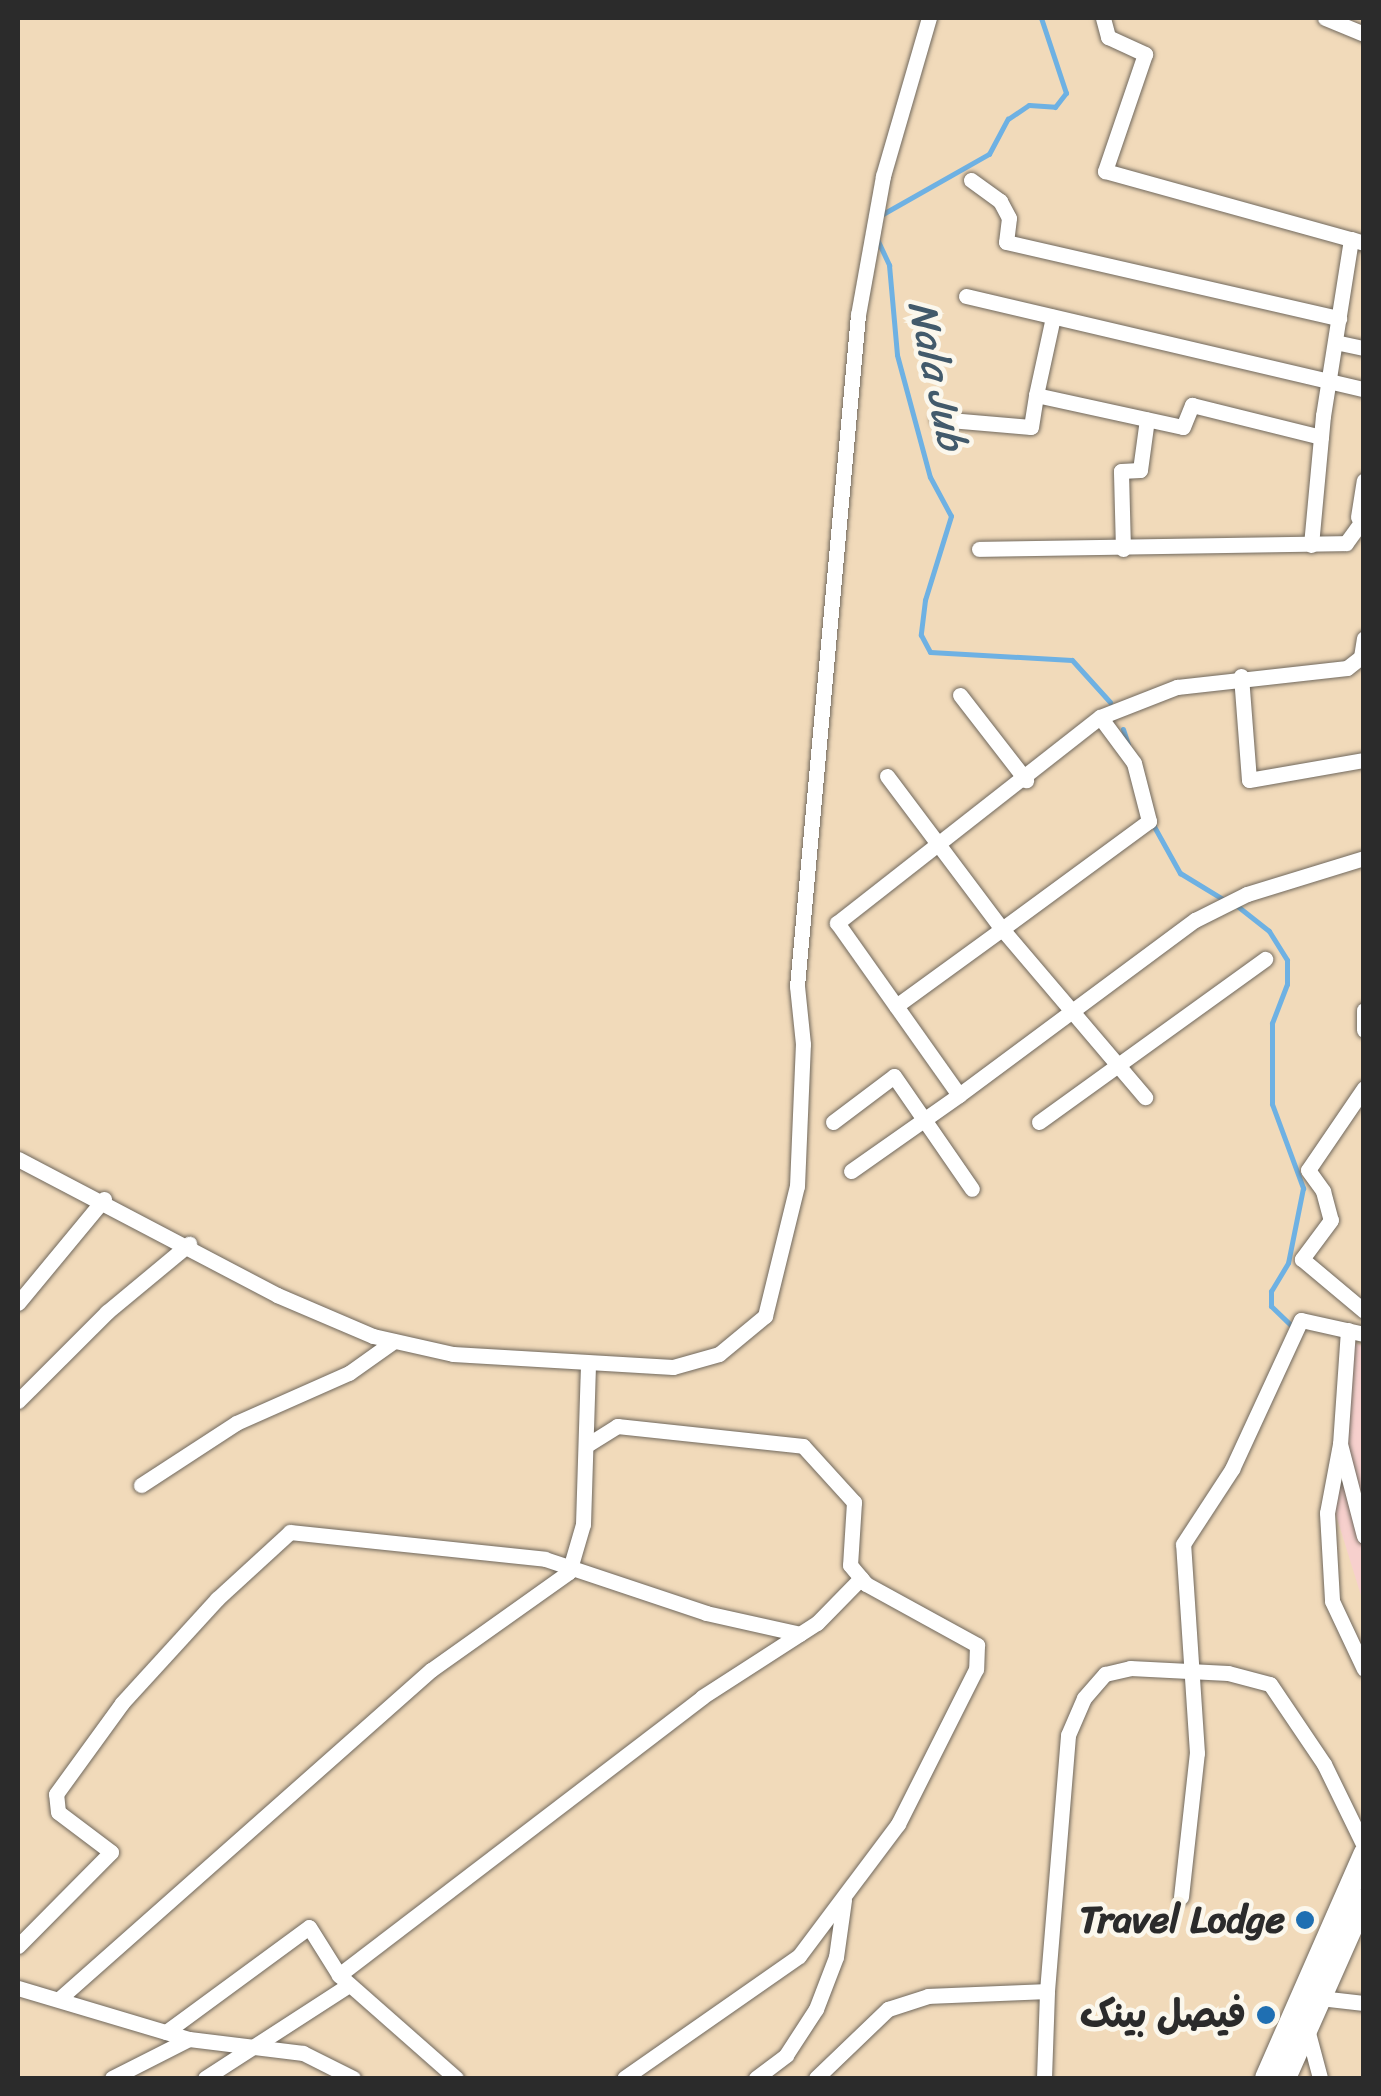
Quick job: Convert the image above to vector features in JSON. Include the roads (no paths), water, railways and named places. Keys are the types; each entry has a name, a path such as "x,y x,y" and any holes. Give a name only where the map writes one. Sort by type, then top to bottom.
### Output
{"highway":[{"path":"1266,2078 1364,1855"},
{"path":"1285,2078 1320,1998 1353,1949 1364,1900"}],"street":[{"path":"18,1159 104,1199 277,1295 394,1341 452,1354 673,1367 719,1354 765,1316 780,1269 797,1186 803,1044 797,986 858,315 882,176 929,18"},
{"path":"1103,18 1108,36 1145,54 1105,171 1357,241 1328,383 1311,545"},
{"path":"1325,18 1364,34"},
{"path":"971,180 1000,200 1009,218 1006,242 1339,318"},
{"path":"966,296 1364,390"},
{"path":"938,419 1032,427 1053,317"},
{"path":"1335,342 1364,348"},
{"path":"1036,395 1183,427 1192,405 1321,437"},
{"path":"1123,549 1120,472 1140,470 1147,419"},
{"path":"980,549 1346,543 1361,517 1364,480"},
{"path":"959,1095 837,923 1026,780 1100,717 1150,695 1241,676 1346,668 1361,656 1364,638"},
{"path":"1241,676 1249,780 1364,760"},
{"path":"960,695 1026,780"},
{"path":"896,1006 1149,822 1134,763 1100,717"},
{"path":"887,776 1068,1014 1144,1097"},
{"path":"850,1171 1219,908 1364,858"},
{"path":"1039,1122 1119,1069 1265,959"},
{"path":"1364,1010 1364,1030"},
{"path":"833,1122 894,1076 972,1188"},
{"path":"1364,1088 1308,1170 1323,1191 1330,1220 1302,1259 1364,1311"},
{"path":"18,1303 104,1199"},
{"path":"18,1401 107,1312 188,1244"},
{"path":"1181,1897 1197,1753 1183,1544 1232,1469 1301,1320 1356,1332 1326,1513 1332,1600 1364,1668"},
{"path":"140,1485 236,1424 348,1372 394,1341"},
{"path":"58,1998 431,1670 568,1572 583,1524 588,1363"},
{"path":"586,1445 617,1426 804,1446 854,1502 850,1566 861,1578 977,1644 976,1669 898,1824 798,1956 624,2078"},
{"path":"1340,1444 1364,1536"},
{"path":"18,1946 111,1852 58,1812 56,1794 122,1703 217,1599 290,1532 545,1559 568,1572 800,1634"},
{"path":"205,2078 259,2047 702,1697 800,1634 861,1578"},
{"path":"1044,2078 1047,1991 1068,1736 1084,1698 1106,1674 1130,1668 1194,1671 1270,1684 1284,1697 1364,1846"},
{"path":"756,2078 786,2055 816,2009 836,1958 844,1897"},
{"path":"166,2032 310,1927 344,1980 456,2078"},
{"path":"18,1988 189,2039 303,2053 352,2078"},
{"path":"816,2078 888,2009 928,1996 1047,1991"},
{"path":"1320,1998 1364,2003"},
{"path":"1307,2029 1320,2078"},
{"path":"112,2078 189,2039"}],"waterway":[{"name":"Nala Jub","path":"881,215 989,154 1008,119 1029,105 1055,107 1066,93 1041,18"},
{"name":"Nala Jub","path":"877,239 889,265 897,355 930,477 951,516 925,600 921,635 930,652 1072,660 1110,702"},
{"name":"Nala Jub","path":"1123,729 1128,744"},
{"name":"Nala Jub","path":"1151,821 1180,873 1226,901"},
{"name":"Nala Jub","path":"1236,905 1269,931 1287,960 1287,984 1272,1023 1272,1104 1303,1188 1288,1263 1271,1291 1271,1306 1292,1326"}],"place":[{"name":"Travel Lodge","path":"1305,1920"},
{"name":"فیصل بینک","path":"1266,2015"}]}
